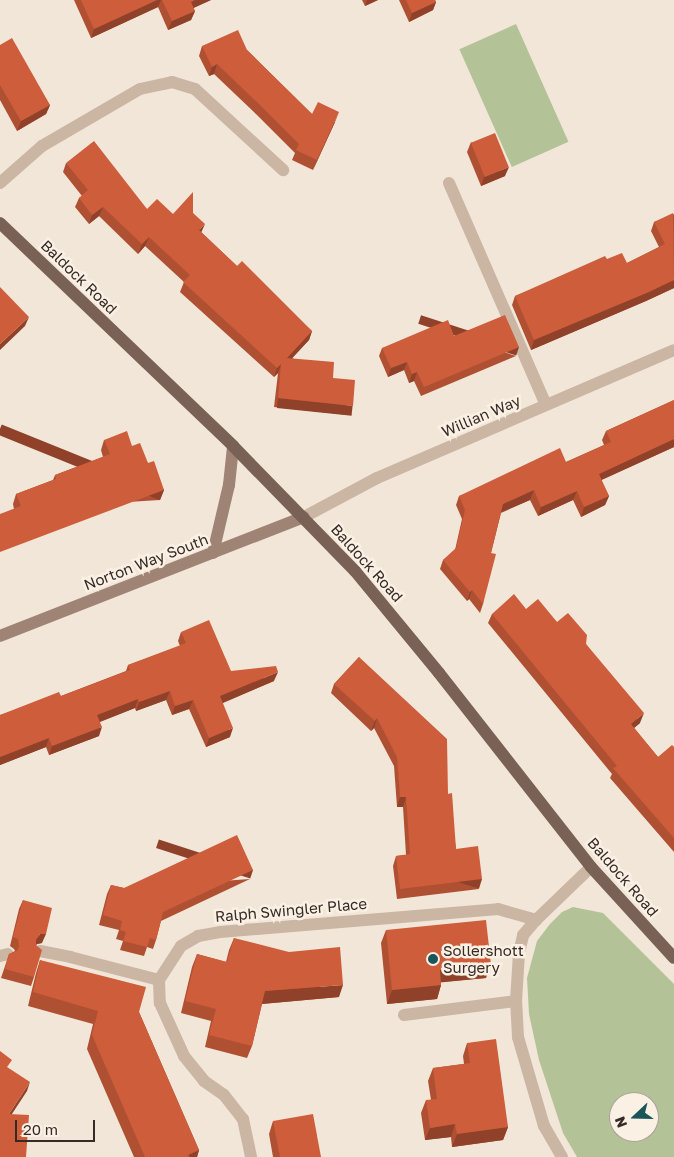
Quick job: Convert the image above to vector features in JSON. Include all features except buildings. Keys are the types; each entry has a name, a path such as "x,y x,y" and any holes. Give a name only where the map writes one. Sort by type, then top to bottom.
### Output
{"main road":[{"name":"Baldock Road","path":"0,223 233,446 355,571 439,673 591,867 674,958"}],"street":[{"path":"0,183 42,146 140,89 172,82 195,89 283,170"},
{"path":"449,183 546,405"},
{"name":"Willian Way","path":"304,517 377,478 674,350"},
{"path":"213,553 229,485 233,446"},
{"name":"Norton Way South","path":"0,636 304,517"},
{"path":"562,1157 544,1126 527,1075 518,1037 516,1001 519,952 523,935 591,867"},
{"name":"Ralph Swingler Place","path":"159,980 181,946 198,936 220,932 498,909 536,920"},
{"path":"40,951 159,980 160,1003 184,1056 204,1081 224,1095 243,1119 251,1157"},
{"path":"404,1014 516,1001"}],"green space":[{"path":"516,24 568,142 512,167 459,49"},
{"path":"573,907 603,913 674,984 674,1157 577,1157 563,1133 539,1060 529,1014 527,978 537,941 562,912"}],"place":[{"name":"Sollershott Surgery","path":"433,959"}]}
